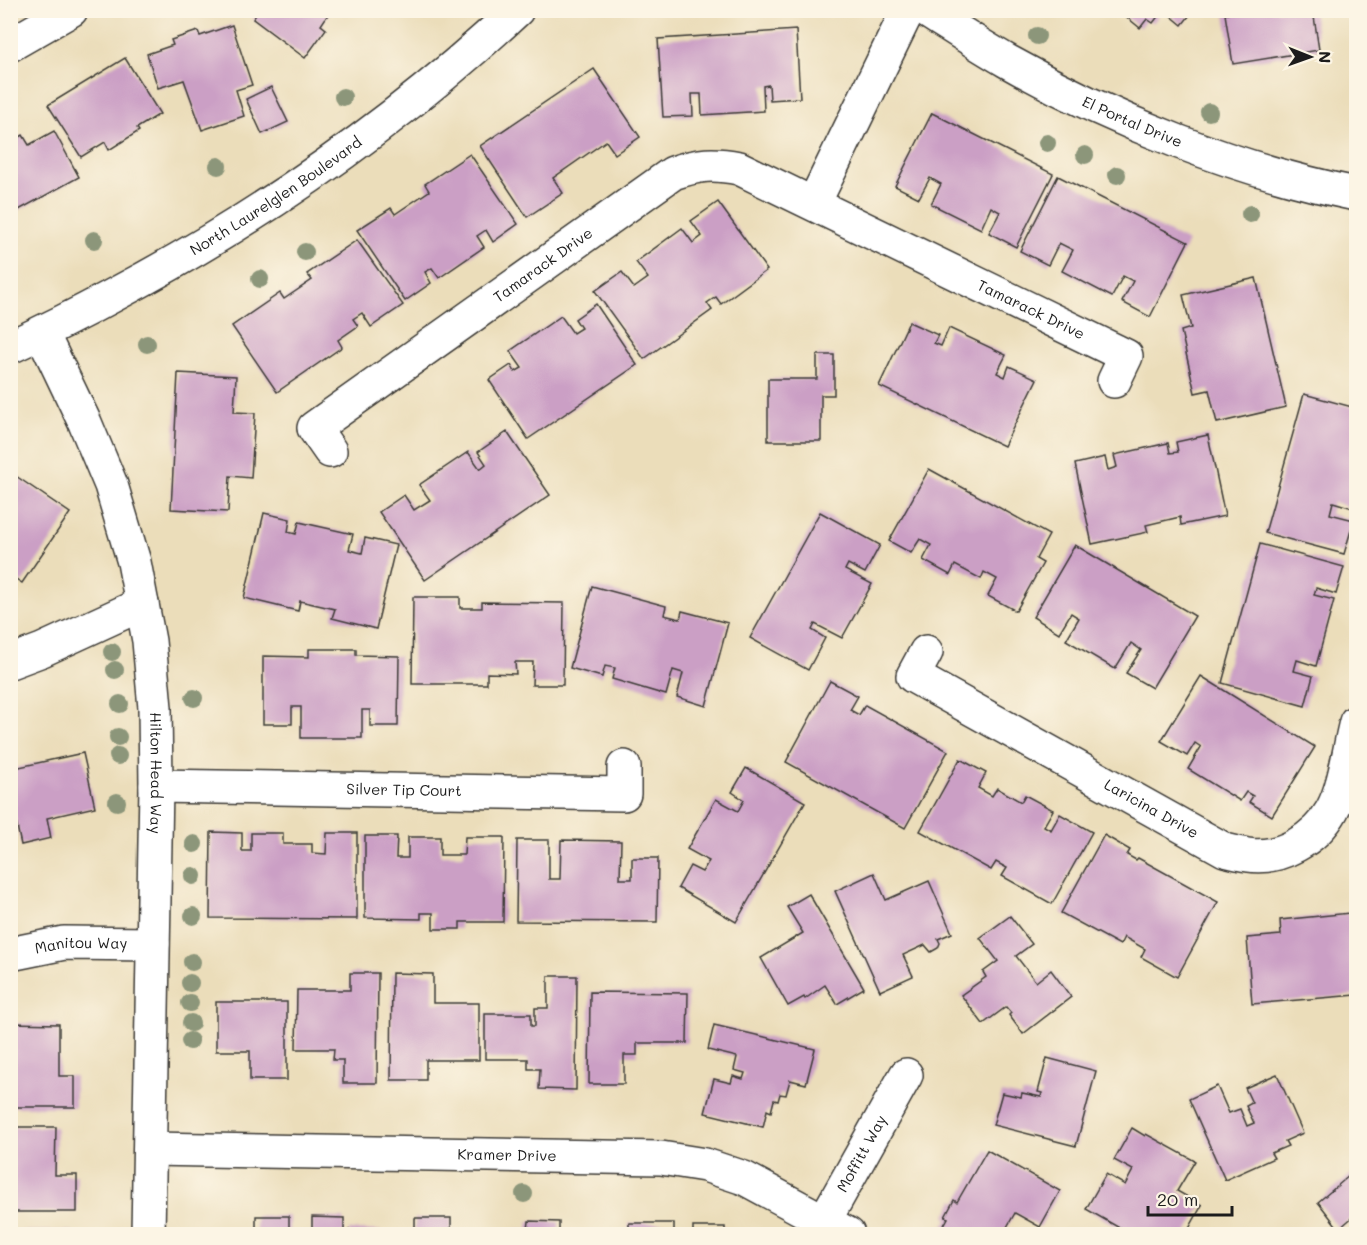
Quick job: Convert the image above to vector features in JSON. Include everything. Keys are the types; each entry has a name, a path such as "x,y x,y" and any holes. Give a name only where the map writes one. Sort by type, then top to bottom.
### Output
{"street":[{"path":"10,45 71,10"},
{"name":"North Laurelglen Boulevard","path":"10,346 42,333 156,273 245,220 331,162 414,99 517,10"},
{"path":"814,203 923,11"},
{"name":"El Portal Drive","path":"923,11 1017,66 1086,102 1169,138 1254,168 1356,194"},
{"name":"Tamarack Drive","path":"330,451 314,428 673,173 695,165 718,164 739,168 1126,356 1114,381"},
{"name":"Hilton Head Way","path":"42,333 85,423 111,485 134,562 149,641 155,708 156,786 148,1234"},
{"path":"10,662 42,650 142,603"},
{"name":"Laricina Drive","path":"926,652 913,676 1225,850 1249,856 1274,854 1295,846 1316,832 1335,802 1356,722"},
{"name":"Silver Tip Court","path":"156,786 624,794 624,766"},
{"name":"Manitou Way","path":"10,954 64,944 153,944"},
{"name":"Moffitt Way","path":"830,1230 906,1075"},
{"name":"Kramer Drive","path":"150,1149 661,1158 705,1165 744,1178 830,1230"}],"building":[{"path":"259,10 331,10 321,25 326,29 305,58 253,19"},
{"path":"1118,10 1163,10 1153,23 1147,19 1140,28"},
{"path":"1164,10 1194,10 1182,25"},
{"path":"1248,10 1313,10 1319,50 1233,64 1225,14"},
{"path":"232,25 252,85 236,90 244,116 202,130 184,80 158,88 147,54 173,45 171,40 198,31 200,36"},
{"path":"796,30 800,98 770,100 769,85 763,86 764,111 702,115 701,94 692,94 693,116 663,117 658,39"},
{"path":"125,58 160,114 137,128 139,131 109,150 105,142 81,157 48,105"},
{"path":"594,69 640,137 615,154 606,141 553,178 563,193 527,217 480,146"},
{"path":"271,87 288,122 262,134 246,99"},
{"path":"932,113 1053,174 1016,247 989,233 1000,212 991,207 981,229 931,204 941,184 930,178 919,198 895,186"},
{"path":"54,131 79,177 17,211 10,199 10,143 23,135 29,145"},
{"path":"470,154 518,224 493,242 486,230 477,236 484,247 439,278 432,268 425,272 431,283 405,301 357,230 391,208 395,214 429,191 425,184"},
{"path":"1058,176 1188,242 1150,317 1122,302 1133,281 1123,276 1112,297 1062,271 1073,250 1059,243 1048,265 1020,251"},
{"path":"718,202 767,270 721,304 716,297 707,303 712,310 644,359 595,291 622,272 634,288 648,278 636,262 682,228 693,243 702,236 691,221"},
{"path":"357,240 403,305 371,327 362,313 353,319 358,326 338,340 342,347 277,392 232,326 280,293 284,299 312,280 307,274"},
{"path":"1256,278 1286,407 1217,423 1209,390 1195,393 1181,331 1191,328 1183,295"},
{"path":"596,304 637,365 528,439 489,380 511,365 515,372 522,368 510,351 561,316 573,333 581,328 575,319"},
{"path":"909,322 938,335 934,343 941,346 949,328 1006,355 997,373 1005,377 1009,366 1037,379 1004,446 879,386"},
{"path":"817,355 834,355 834,395 821,395 821,441 768,441 768,379 817,379"},
{"path":"178,373 236,376 234,412 255,413 251,478 230,476 228,512 171,509"},
{"path":"1304,394 1356,408 1356,443 1353,442 1350,450 1356,452 1356,509 1333,502 1330,514 1354,520 1344,554 1265,533"},
{"path":"507,432 550,495 425,580 379,512 404,495 414,510 430,500 419,485 468,452 480,469 486,464 478,452"},
{"path":"1208,435 1225,516 1181,525 1180,517 1146,525 1148,532 1092,544 1075,464 1105,457 1108,470 1117,467 1114,455 1168,443 1170,453 1178,452 1176,442"},
{"path":"929,469 1049,535 1036,559 1043,563 1016,611 988,596 997,579 984,572 981,579 955,565 950,575 923,560 931,545 920,539 911,553 889,541"},
{"path":"10,472 70,513 22,583 10,575"},
{"path":"820,512 880,545 865,573 848,564 845,570 872,584 842,638 815,624 812,630 825,638 808,670 750,638"},
{"path":"264,513 290,519 288,532 296,534 299,522 353,534 349,550 362,553 365,538 396,545 376,629 332,618 335,609 300,601 298,611 244,598"},
{"path":"1260,544 1344,567 1336,594 1316,588 1314,595 1334,600 1316,666 1297,660 1294,671 1313,676 1305,706 1222,683"},
{"path":"1075,545 1195,616 1152,688 1126,673 1141,650 1131,643 1115,669 1066,640 1079,618 1071,613 1059,633 1033,617"},
{"path":"592,586 666,606 664,615 680,619 682,611 728,623 706,706 677,697 683,673 673,670 666,695 612,679 615,668 605,666 602,677 570,668"},
{"path":"413,597 460,597 460,608 482,608 482,602 564,603 563,685 532,685 533,662 515,662 516,674 487,673 487,684 412,684"},
{"path":"309,649 356,649 356,655 399,656 398,726 370,726 370,710 362,710 362,738 301,738 301,707 292,707 292,724 263,724 263,656 309,657"},
{"path":"1201,676 1315,747 1272,816 1249,802 1253,796 1246,792 1240,801 1188,769 1201,747 1195,743 1187,756 1161,741"},
{"path":"830,681 858,696 850,710 859,715 865,705 948,751 905,828 786,762"},
{"path":"83,753 95,807 47,818 51,838 21,845 10,793 10,769"},
{"path":"960,759 986,773 978,788 992,796 997,788 1021,802 1025,795 1053,810 1044,826 1051,830 1060,814 1092,832 1052,904 1002,876 1007,868 996,862 991,870 920,831"},
{"path":"746,768 805,802 736,922 678,888 690,866 702,872 709,861 687,849 716,799 738,811 744,800 732,792"},
{"path":"211,832 242,833 242,851 251,851 251,833 283,833 283,844 312,844 312,853 326,854 327,833 357,833 357,919 210,918"},
{"path":"1104,835 1130,850 1127,855 1136,860 1138,858 1218,902 1177,977 1141,957 1145,949 1124,937 1120,945 1061,913"},
{"path":"365,836 397,836 396,858 408,858 408,837 440,837 440,855 464,855 465,837 504,837 503,922 460,922 460,929 433,929 433,913 421,913 421,919 365,918"},
{"path":"517,840 549,840 549,879 560,879 561,840 621,841 620,879 632,879 632,858 658,858 657,922 516,921"},
{"path":"874,873 886,900 929,881 952,933 938,939 940,943 938,948 931,952 925,945 903,955 913,976 880,991 835,891"},
{"path":"809,894 864,988 837,1004 825,985 805,999 804,997 788,1006 761,958 803,933 787,907"},
{"path":"1350,913 1351,925 1356,925 1356,995 1252,1004 1247,938 1281,935 1280,920"},
{"path":"1010,916 1032,944 1016,956 1036,982 1051,970 1071,997 1023,1034 1006,1007 983,1024 961,995 986,977 983,972 998,961 980,938"},
{"path":"350,973 378,973 377,1083 343,1083 343,1060 333,1060 334,1049 296,1049 297,990 350,990"},
{"path":"392,973 433,974 433,1003 479,1003 479,1060 426,1060 426,1080 391,1080"},
{"path":"548,976 577,976 576,1090 539,1089 540,1069 528,1069 528,1059 485,1059 485,1014 531,1014 531,1026 535,1026 535,1008 548,1008"},
{"path":"590,992 688,993 687,1043 637,1043 637,1055 624,1055 624,1084 589,1084"},
{"path":"216,1002 287,1002 287,1080 250,1080 250,1051 216,1051"},
{"path":"10,1023 59,1024 59,1076 75,1076 75,1107 10,1107"},
{"path":"714,1025 815,1049 806,1084 790,1080 786,1095 780,1094 778,1101 774,1100 771,1112 767,1110 763,1127 705,1113 714,1079 731,1083 733,1076 743,1079 745,1073 734,1070 737,1057 708,1050"},
{"path":"1047,1058 1096,1071 1076,1146 993,1125 1002,1093 1021,1097 1022,1093 1041,1097 1042,1093 1038,1092"},
{"path":"1277,1074 1303,1133 1285,1141 1288,1146 1271,1153 1274,1158 1225,1180 1189,1099 1217,1086 1229,1113 1240,1109 1247,1126 1254,1123 1246,1106 1252,1103 1245,1088"},
{"path":"10,1127 56,1127 55,1175 77,1175 77,1212 10,1212"},
{"path":"1132,1128 1195,1161 1177,1191 1202,1205 1186,1234 1130,1234 1086,1209 1106,1174 1125,1185 1133,1170 1114,1160"},
{"path":"987,1150 1060,1191 1040,1227 1015,1213 1003,1234 956,1234 943,1227 948,1218 945,1217 954,1200 957,1202"},
{"path":"1356,1170 1356,1214 1339,1229 1318,1202"},
{"path":"256,1216 289,1216 289,1234 256,1234"},
{"path":"312,1217 344,1218 344,1234 312,1234"},
{"path":"415,1218 451,1218 451,1234 415,1234"},
{"path":"529,1221 559,1222 559,1234 510,1234 510,1230 528,1230"},
{"path":"629,1223 674,1223 674,1234 629,1234"},
{"path":"693,1227 725,1227 725,1234 693,1234"},
{"path":"349,1230 381,1231 381,1234 349,1234"},
{"path":"10,1231 73,1231 73,1234 10,1234"}]}
